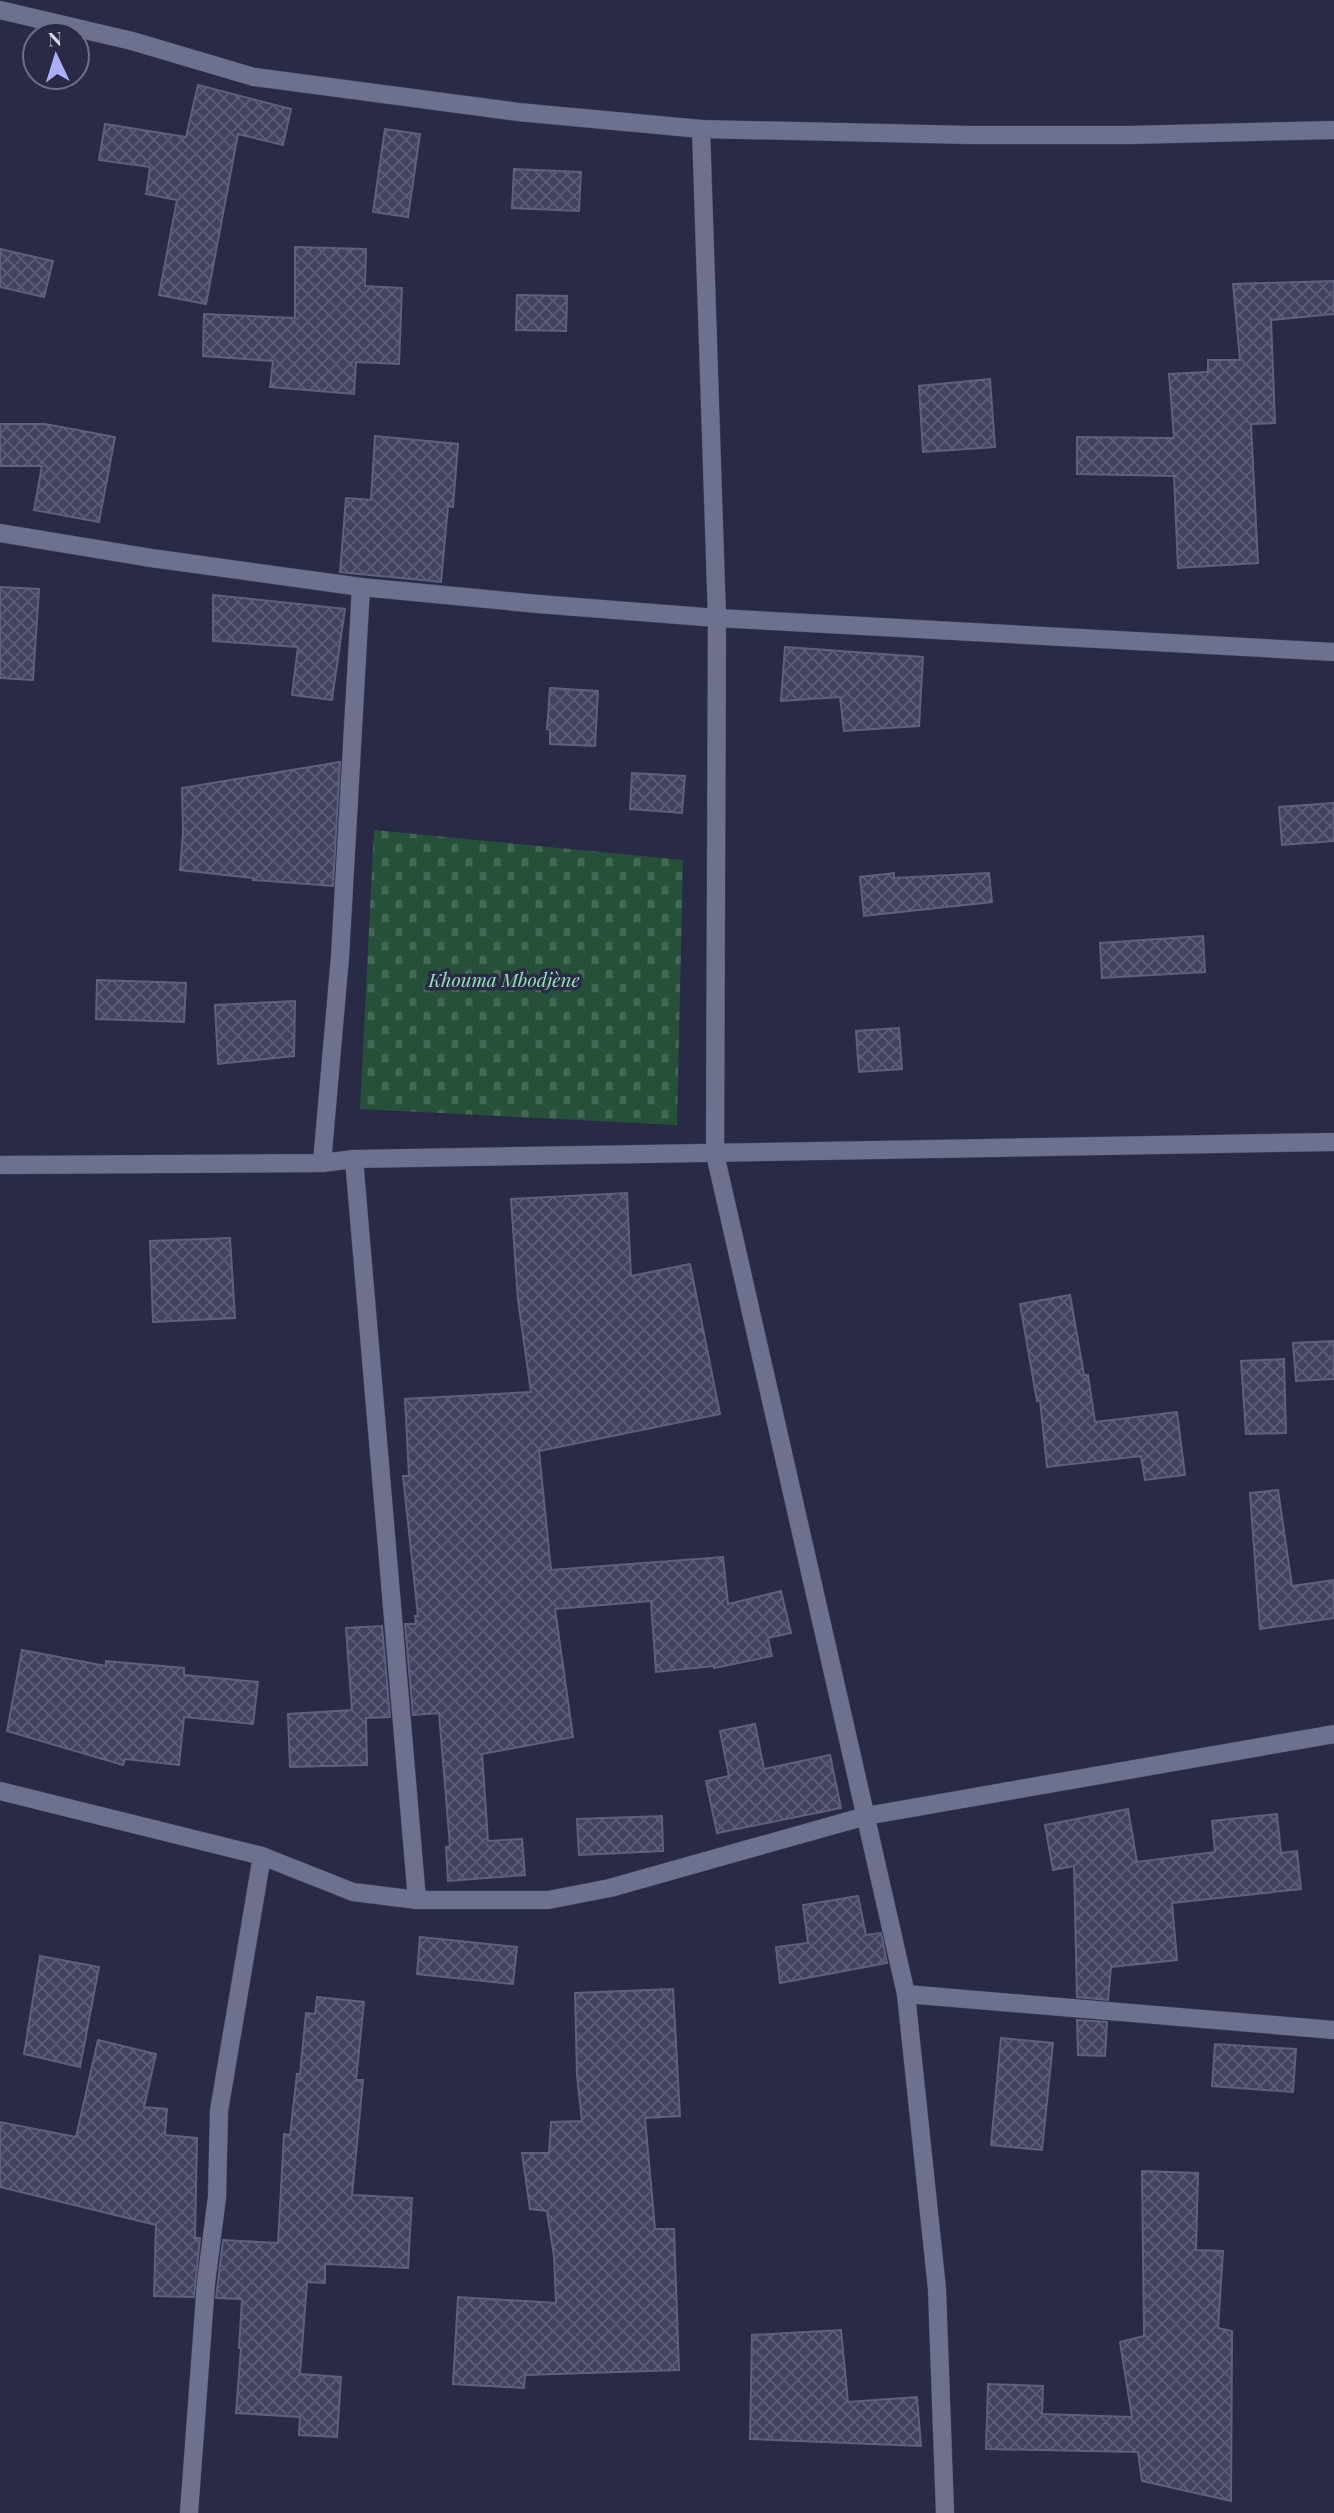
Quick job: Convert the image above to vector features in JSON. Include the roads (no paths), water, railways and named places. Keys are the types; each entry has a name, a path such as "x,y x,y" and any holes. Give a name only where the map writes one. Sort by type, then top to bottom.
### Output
{"street":[{"path":"0,10 132,41 254,77 517,112 701,129 970,135 1130,135 1334,130"},
{"path":"701,129 717,618 715,1154 906,1994 937,2289 945,2513"},
{"path":"0,533 151,558 361,587 538,604 717,618 1334,652"},
{"path":"322,1163 340,957 361,587"},
{"path":"0,1165 322,1163 354,1159 1334,1142"},
{"path":"354,1159 417,1900"},
{"path":"0,1791 262,1856 353,1892 417,1900 492,1902 560,1898 610,1888 866,1816 1334,1734"},
{"path":"189,2513 206,2283 217,2197 219,2111 262,1856"},
{"path":"906,1994 1334,2030"}],"park label":[{"name":"Khouma Mbodjène","path":"504,980"}]}
